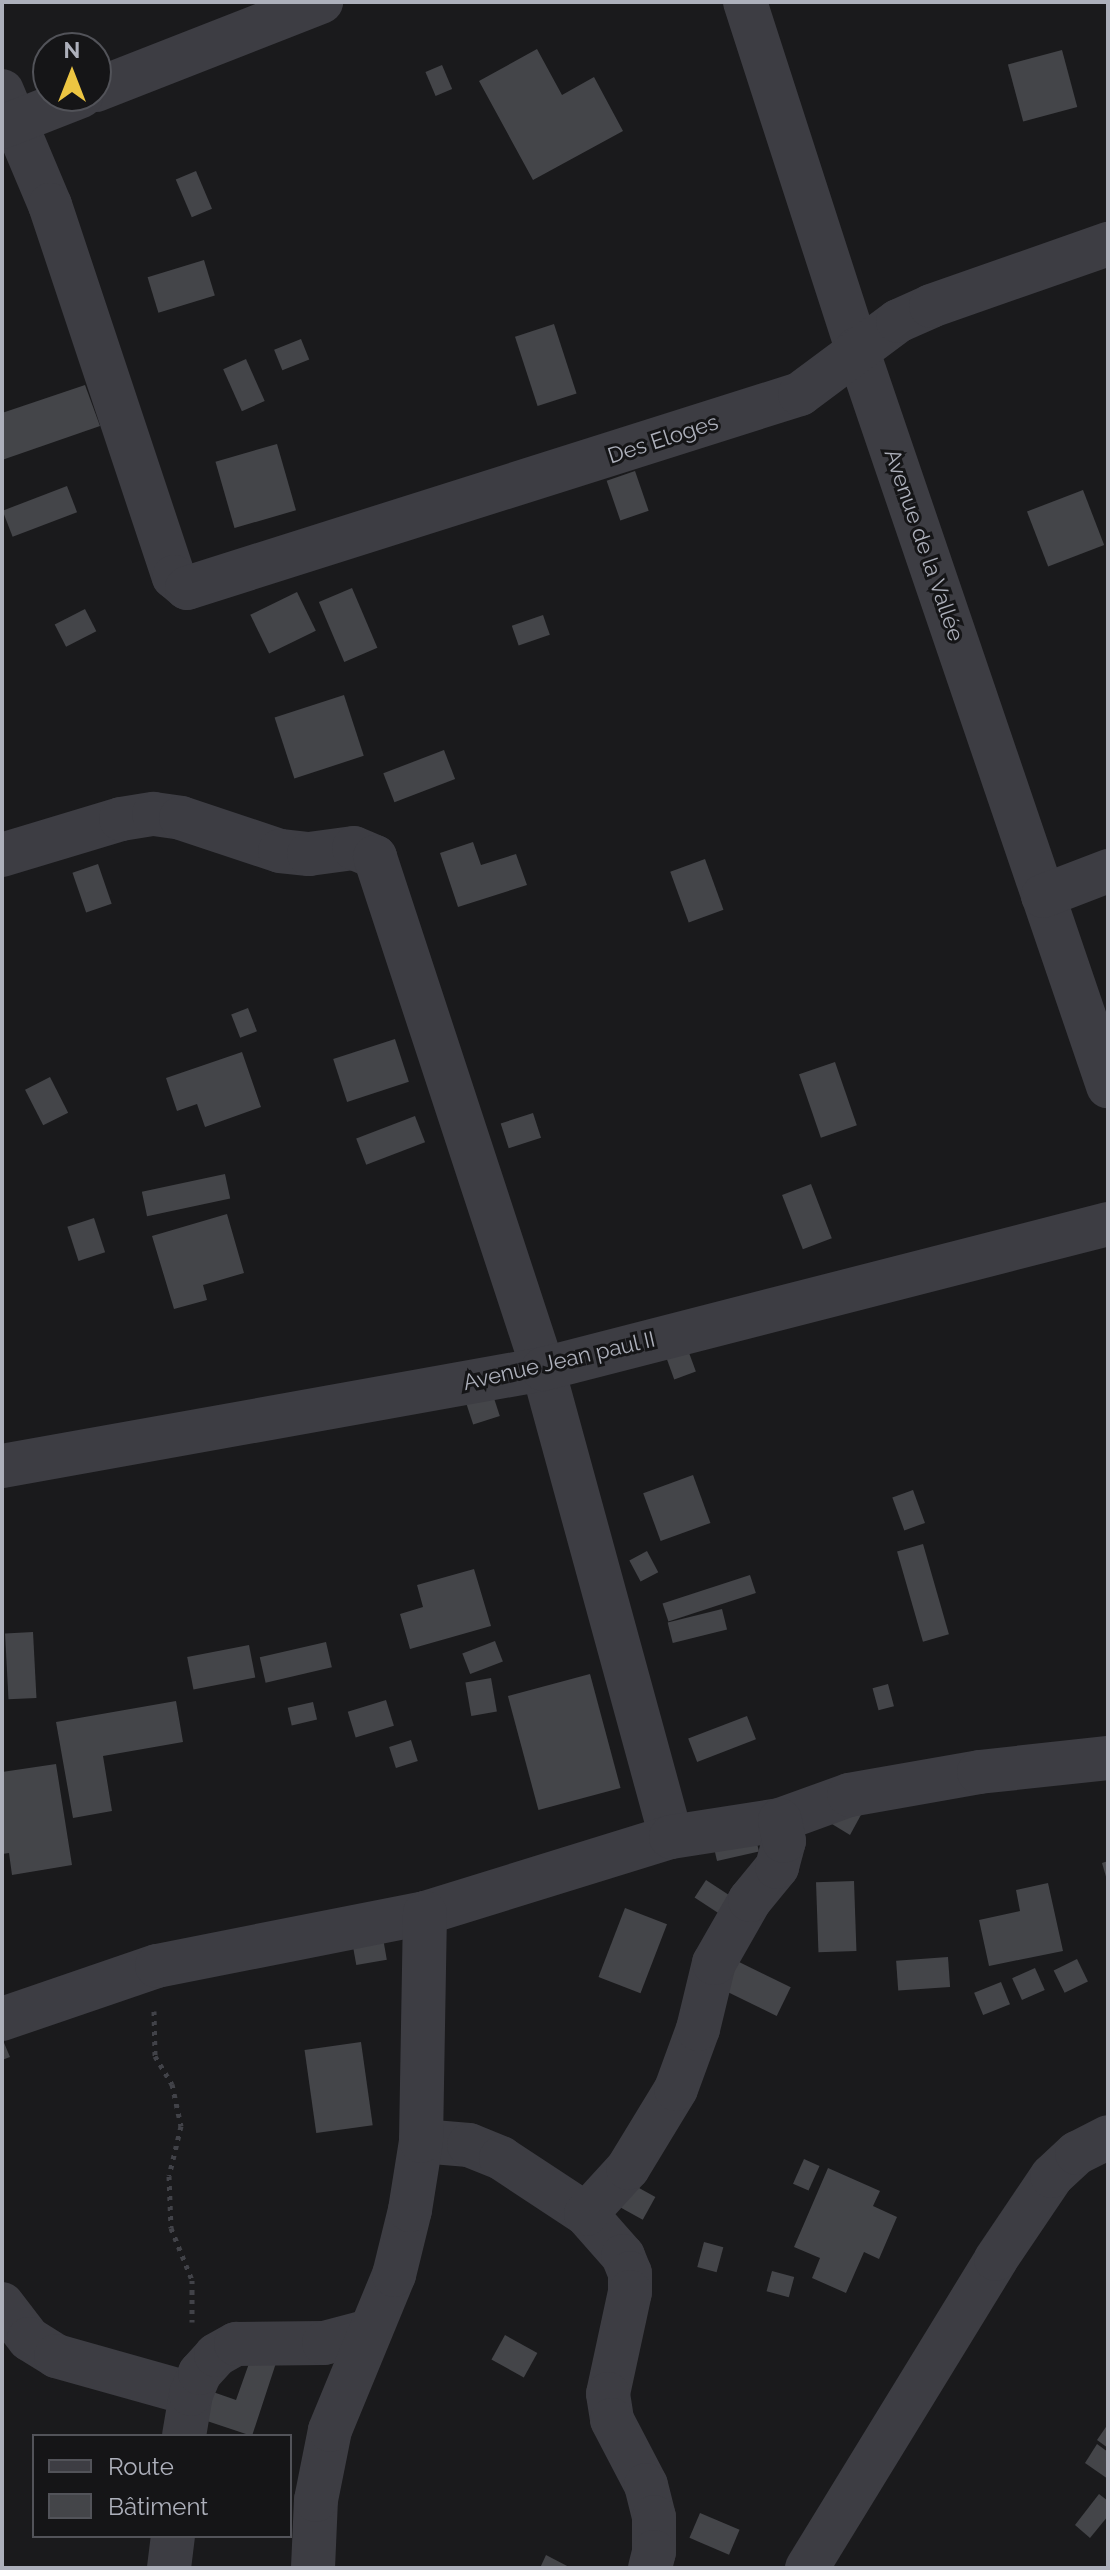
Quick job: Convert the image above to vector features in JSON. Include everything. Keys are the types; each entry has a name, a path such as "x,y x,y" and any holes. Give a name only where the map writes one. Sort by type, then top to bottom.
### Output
{"street":[{"path":"112,84 321,2"},
{"name":"Avenue de la Vallée","path":"745,2 857,349 1108,1086"},
{"path":"6,113 32,107"},
{"name":"Des Eloges","path":"6,113 50,205 174,577 182,587 195,587 800,394 898,321 931,306 1108,244"},
{"path":"2,855 121,819 154,814 181,818 280,851 309,854 354,848 375,857 543,1369 671,1837"},
{"path":"1043,896 1108,871"},
{"name":"Avenue Jean paul II","path":"2,1466 543,1369 1108,1224"},
{"path":"2,2019 157,1966 425,1913 671,1837 780,1820 849,1795 979,1772 1108,1758"},
{"path":"586,2214 628,2168 676,2089 698,2029 714,1963 750,1900 777,1867 784,1841 780,1820"},
{"path":"313,2568 316,2500 330,2430 394,2275 421,2141 425,1913"},
{"path":"807,2568 996,2259 1052,2176 1077,2153 1108,2137"},
{"path":"421,2141 469,2145 501,2158 586,2214 623,2256 630,2273 630,2292 608,2394 612,2420 646,2485 654,2517 654,2552 650,2568"},
{"path":"2,2304 29,2339 56,2356 191,2394"},
{"path":"184,2434 191,2394 200,2373 216,2355 236,2344 324,2343 370,2331"},
{"path":"169,2568 173,2538"}],"path":[{"path":"157,1966 155,2056 172,2084 181,2126 169,2176 171,2228 192,2280 192,2322 216,2355"}],"building":[{"path":"537,49 562,95 594,77 623,131 533,180 479,81"},
{"path":"1062,50 1077,107 1023,121 1008,64"},
{"path":"442,65 452,89 436,96 425,72"},
{"path":"196,171 212,209 192,217 176,180"},
{"path":"204,260 215,295 158,313 148,277"},
{"path":"554,324 577,393 538,406 515,337"},
{"path":"301,339 309,359 282,370 274,350"},
{"path":"246,359 265,401 242,411 223,369"},
{"path":"85,385 100,426 2,460 2,413"},
{"path":"277,444 296,510 234,528 215,462"},
{"path":"635,471 649,511 620,520 607,481"},
{"path":"67,486 77,512 13,537 3,511"},
{"path":"1083,490 1104,545 1048,567 1027,512"},
{"path":"352,588 377,648 344,662 319,602"},
{"path":"297,592 316,631 269,653 250,615"},
{"path":"85,609 96,631 66,647 55,624"},
{"path":"543,615 550,635 519,646 512,626"},
{"path":"344,695 364,756 294,778 275,718"},
{"path":"444,750 455,779 394,802 383,773"},
{"path":"473,842 481,865 516,854 527,885 458,907 440,853"},
{"path":"705,859 723,910 689,922 670,872"},
{"path":"98,864 112,904 86,913 72,873"},
{"path":"248,1008 257,1031 240,1038 231,1014"},
{"path":"395,1039 409,1082 347,1102 333,1059"},
{"path":"242,1052 261,1107 205,1127 197,1104 177,1111 166,1078"},
{"path":"835,1062 857,1125 821,1138 799,1074"},
{"path":"50,1077 68,1113 43,1125 25,1090"},
{"path":"533,1113 541,1138 509,1148 501,1124"},
{"path":"415,1116 425,1142 366,1165 356,1139"},
{"path":"225,1174 230,1198 147,1216 142,1192"},
{"path":"811,1184 832,1238 803,1249 782,1195"},
{"path":"227,1214 244,1273 203,1285 207,1300 174,1309 152,1236"},
{"path":"94,1218 105,1252 78,1261 67,1227"},
{"path":"688,1350 696,1372 674,1379 666,1358"},
{"path":"493,1395 500,1416 473,1425 466,1404"},
{"path":"693,1475 710,1523 661,1541 643,1493"},
{"path":"913,1490 925,1523 904,1530 892,1498"},
{"path":"923,1544 949,1634 923,1642 897,1551"},
{"path":"647,1551 658,1572 641,1582 629,1560"},
{"path":"474,1569 491,1626 410,1649 400,1614 423,1607 417,1585"},
{"path":"750,1575 756,1593 668,1621 663,1603"},
{"path":"722,1609 727,1629 673,1643 668,1623"},
{"path":"33,1632 36,1698 8,1699 5,1633"},
{"path":"495,1641 503,1662 470,1674 462,1654"},
{"path":"326,1642 332,1667 266,1683 260,1657"},
{"path":"249,1645 255,1677 193,1689 187,1657"},
{"path":"590,1674 621,1788 538,1810 508,1696"},
{"path":"491,1678 497,1711 471,1716 465,1683"},
{"path":"888,1684 894,1706 878,1710 873,1688"},
{"path":"386,1700 394,1726 356,1738 348,1712"},
{"path":"176,1701 183,1742 103,1756 112,1811 73,1818 56,1722"},
{"path":"313,1702 317,1720 292,1725 288,1708"},
{"path":"747,1716 756,1739 697,1762 688,1739"},
{"path":"411,1740 418,1761 396,1768 389,1747"},
{"path":"56,1764 72,1865 12,1875 9,1853 2,1854 2,1772"},
{"path":"862,1813 850,1835 827,1821"},
{"path":"754,1830 759,1851 717,1861 712,1840"},
{"path":"1108,1861 1108,1879 1107,1880 1102,1863"},
{"path":"706,1880 732,1897 721,1914 695,1898"},
{"path":"854,1881 856,1951 818,1952 816,1882"},
{"path":"1048,1883 1063,1951 989,1966 979,1920 1020,1911 1016,1890"},
{"path":"625,1908 667,1924 640,1993 598,1977"},
{"path":"383,1938 387,1960 356,1965 352,1943"},
{"path":"948,1957 950,1987 898,1991 896,1961"},
{"path":"1077,1959 1088,1981 1065,1993 1054,1970"},
{"path":"735,1960 791,1987 777,2016 721,1989"},
{"path":"1035,1968 1045,1990 1022,2000 1012,1978"},
{"path":"1001,1982 1010,2004 983,2015 974,1993"},
{"path":"2,2038 10,2057 2,2060"},
{"path":"361,2042 373,2125 316,2133 305,2050"},
{"path":"804,2159 820,2166 809,2191 793,2184"},
{"path":"828,2168 880,2191 873,2206 897,2217 879,2259 864,2252 846,2293 812,2278 820,2258 794,2247"},
{"path":"630,2183 655,2197 643,2220 617,2206"},
{"path":"704,2242 723,2247 717,2272 697,2267"},
{"path":"772,2271 794,2277 789,2297 767,2291"},
{"path":"505,2335 537,2353 524,2377 491,2359"},
{"path":"252,2355 276,2363 253,2434 204,2420 213,2392 236,2400"},
{"path":"1108,2424 1108,2448 1097,2440"},
{"path":"1097,2444 1108,2452 1108,2479 1085,2463"},
{"path":"1099,2494 1108,2501 1108,2516 1090,2538 1075,2525"},
{"path":"700,2513 740,2530 729,2555 689,2538"},
{"path":"546,2555 571,2568 540,2568"}]}
